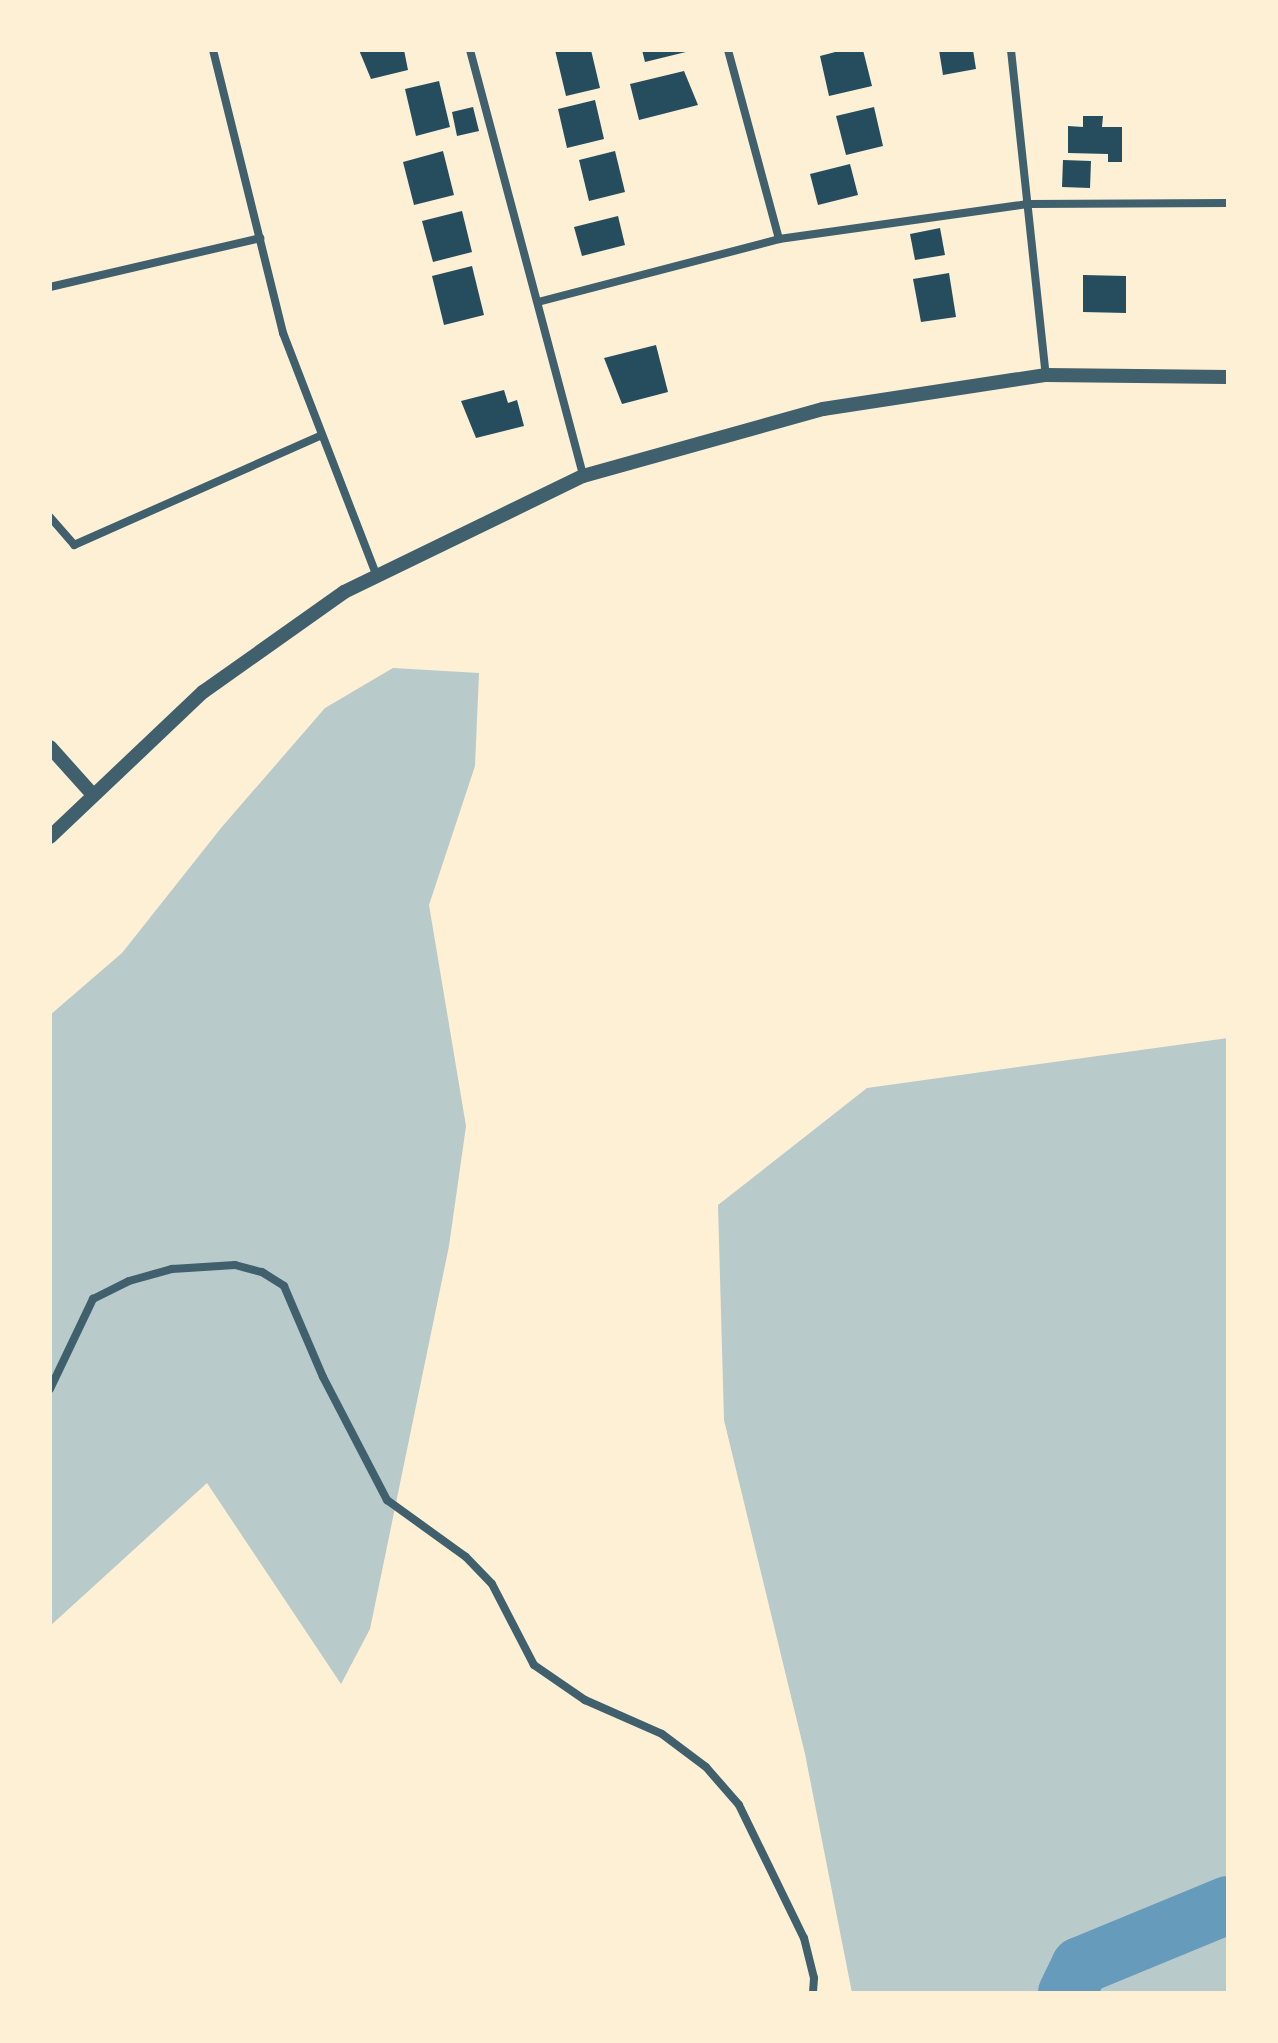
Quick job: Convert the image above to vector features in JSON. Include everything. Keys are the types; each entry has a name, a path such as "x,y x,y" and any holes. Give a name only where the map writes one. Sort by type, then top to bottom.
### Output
{"street":[{"path":"213,50 283,333 377,576"},
{"path":"470,50 583,476"},
{"path":"728,50 779,239"},
{"path":"1011,50 1046,375"},
{"path":"538,302 779,239 1028,204 1228,203"},
{"path":"50,287 260,238"},
{"path":"50,837 203,692 344,592 583,476 823,409 1046,375 1228,377"},
{"path":"50,517 74,545 322,435"},
{"path":"50,747 93,795"},
{"path":"50,1389 93,1299 129,1281 172,1269 235,1265 262,1272 284,1286 323,1377 387,1500 466,1557 492,1584 534,1665 585,1700 662,1734 706,1767 739,1805 804,1938 813,1993"}],"shaded area":[{"path":"393,668 479,673 475,766 429,905 466,1126 449,1246 370,1629 341,1684 207,1483 50,1626 50,1015 122,953 221,828 325,708"},
{"path":"1228,1038 1228,1993 852,1993 805,1754 724,1420 718,1205 867,1088"}],"building":[{"path":"359,50 404,50 408,70 371,79"},
{"path":"555,50 591,50 600,88 566,96"},
{"path":"642,50 690,50 690,51 645,62"},
{"path":"843,50 863,50 872,86 829,96 820,56"},
{"path":"939,50 973,50 976,69 943,75"},
{"path":"684,71 698,105 639,120 630,84"},
{"path":"439,81 450,127 416,136 405,89"},
{"path":"595,100 604,139 567,148 558,109"},
{"path":"473,107 479,131 457,136 452,112"},
{"path":"874,107 883,146 846,155 836,116"},
{"path":"1083,116 1103,116 1102,127 1122,127 1122,162 1108,162 1108,154 1068,153 1068,126 1083,127"},
{"path":"443,151 454,195 414,205 403,162"},
{"path":"615,151 625,192 589,201 579,160"},
{"path":"1063,160 1091,161 1090,188 1062,187"},
{"path":"850,164 858,195 818,205 810,174"},
{"path":"462,211 472,252 433,262 422,221"},
{"path":"618,216 625,245 582,256 574,227"},
{"path":"940,228 945,255 915,260 910,234"},
{"path":"472,266 484,315 444,325 432,276"},
{"path":"949,273 956,317 921,322 913,279"},
{"path":"1083,275 1126,276 1126,313 1083,312"},
{"path":"656,345 668,392 622,404 604,358"},
{"path":"504,390 508,403 517,400 524,426 476,438 461,401"}],"waterway":[{"path":"1067,1993 1080,1966 1228,1905"}]}
